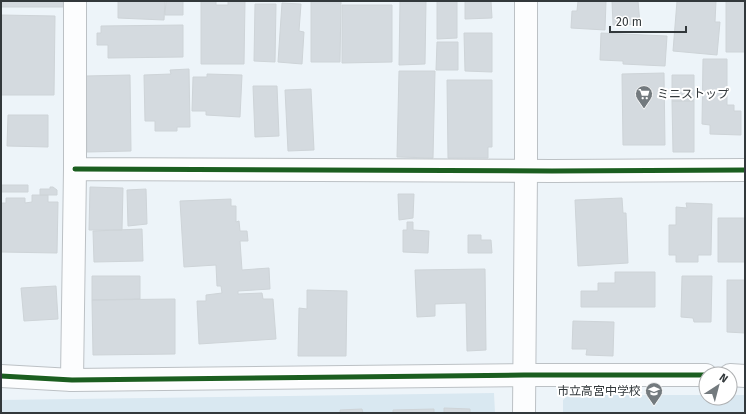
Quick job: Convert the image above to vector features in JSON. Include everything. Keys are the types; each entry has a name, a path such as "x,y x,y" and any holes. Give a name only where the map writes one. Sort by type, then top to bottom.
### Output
{"street":[{"path":"72,380 76,1"},
{"path":"524,413 526,1"},
{"path":"75,170 745,170"},
{"path":"1,376 72,380 524,375 698,375"}],"shaded area":[{"path":"494,393 495,413 1,413 1,400"},
{"name":"市立高宮中学校","path":"568,395 698,395 698,406 738,406 738,395 745,395 745,413 563,413 563,400"}],"building":[{"path":"1,1 63,1 63,7 1,7"},
{"path":"118,1 165,1 164,20 118,18"},
{"path":"166,1 183,1 183,15 165,15"},
{"path":"201,1 216,1 216,5 228,5 228,1 245,1 244,64 201,64"},
{"path":"311,1 341,1 340,62 311,62"},
{"path":"400,1 426,1 425,64 399,65"},
{"path":"437,1 457,1 457,38 437,39"},
{"path":"465,1 491,1 492,18 465,19"},
{"path":"578,1 606,1 605,30 571,28 572,11 577,11"},
{"path":"612,1 638,1 640,24 613,25"},
{"path":"677,1 716,1 715,22 720,22 717,55 673,51"},
{"path":"726,1 745,1 745,52 726,52"},
{"path":"282,3 301,4 299,31 304,32 302,64 278,62"},
{"path":"255,4 276,4 275,62 254,61"},
{"path":"342,5 392,5 392,62 342,63"},
{"path":"1,15 55,16 54,95 1,95"},
{"path":"183,25 183,57 108,58 108,45 97,45 97,33 101,33 101,26"},
{"path":"464,33 492,33 492,72 465,71"},
{"path":"601,33 667,36 665,66 623,64 623,61 600,60"},
{"path":"437,42 458,42 458,70 436,70"},
{"path":"703,59 727,59 727,105 734,105 734,111 741,111 741,135 710,134 710,125 702,124"},
{"path":"189,69 190,127 177,127 177,131 155,131 155,121 145,121 144,75 171,74 170,70"},
{"path":"399,71 435,71 433,158 397,157"},
{"name":"ミニストップ","path":"664,73 665,145 623,145 622,74"},
{"path":"207,74 242,75 240,117 206,115 206,111 192,111 193,77 207,77"},
{"path":"130,75 131,151 87,152 86,76"},
{"path":"672,75 694,75 694,101 672,101"},
{"path":"447,80 492,80 492,147 488,147 488,158 448,158"},
{"path":"253,86 277,86 279,136 255,137"},
{"path":"311,89 314,150 288,151 285,90"},
{"path":"672,101 694,101 694,152 673,152"},
{"path":"8,115 48,115 48,147 7,146"},
{"path":"1,185 28,185 28,192 1,192"},
{"path":"50,187 57,190 57,195 40,195 40,189 50,189"},
{"path":"90,187 123,188 122,230 89,230"},
{"path":"146,189 147,224 128,226 127,190"},
{"path":"398,194 414,194 413,218 399,220"},
{"path":"32,195 48,195 48,202 58,202 57,253 1,252 1,203 6,203 6,198 25,198 25,203 32,202"},
{"path":"622,198 623,213 626,213 628,263 578,266 575,200"},
{"path":"231,199 231,206 236,206 236,222 239,221 240,231 247,231 248,241 240,241 242,270 269,268 270,289 238,291 238,294 262,293 263,299 273,299 276,339 199,344 197,301 206,301 206,295 222,293 221,286 217,286 216,265 184,267 180,201"},
{"path":"686,203 712,204 711,255 698,255 698,262 676,262 676,255 669,255 669,225 676,225 676,207 687,208"},
{"path":"718,218 745,218 745,262 718,262"},
{"path":"407,222 413,222 413,230 429,231 428,253 403,252 403,230 407,230"},
{"path":"142,229 143,261 94,262 93,231"},
{"path":"468,235 481,235 481,240 491,240 492,253 468,253"},
{"path":"485,269 486,350 467,351 466,303 435,304 435,316 417,317 415,270"},
{"path":"615,272 655,272 655,307 581,307 581,291 598,291 598,283 615,283"},
{"path":"92,276 140,276 140,299 92,300"},
{"path":"682,276 712,276 711,322 694,322 693,318 681,317"},
{"path":"727,280 745,280 745,333 727,332"},
{"path":"56,286 58,319 24,321 21,288"},
{"path":"307,290 347,291 346,356 298,356 299,308 307,309"},
{"path":"175,299 175,354 93,355 92,300"},
{"path":"573,321 614,322 613,356 586,355 587,349 572,349"},
{"path":"444,408 470,409 470,413 444,413"},
{"path":"362,409 363,413 340,413 340,410"},
{"path":"434,409 434,413 393,413 393,410"}],"cycle path":[{"path":"75,169 552,171 745,170"},
{"path":"1,376 72,380 524,375 698,375"}],"place":[{"name":"ミニストップ","path":"644,109"},
{"name":"市立高宮中学校","path":"654,406"}]}
